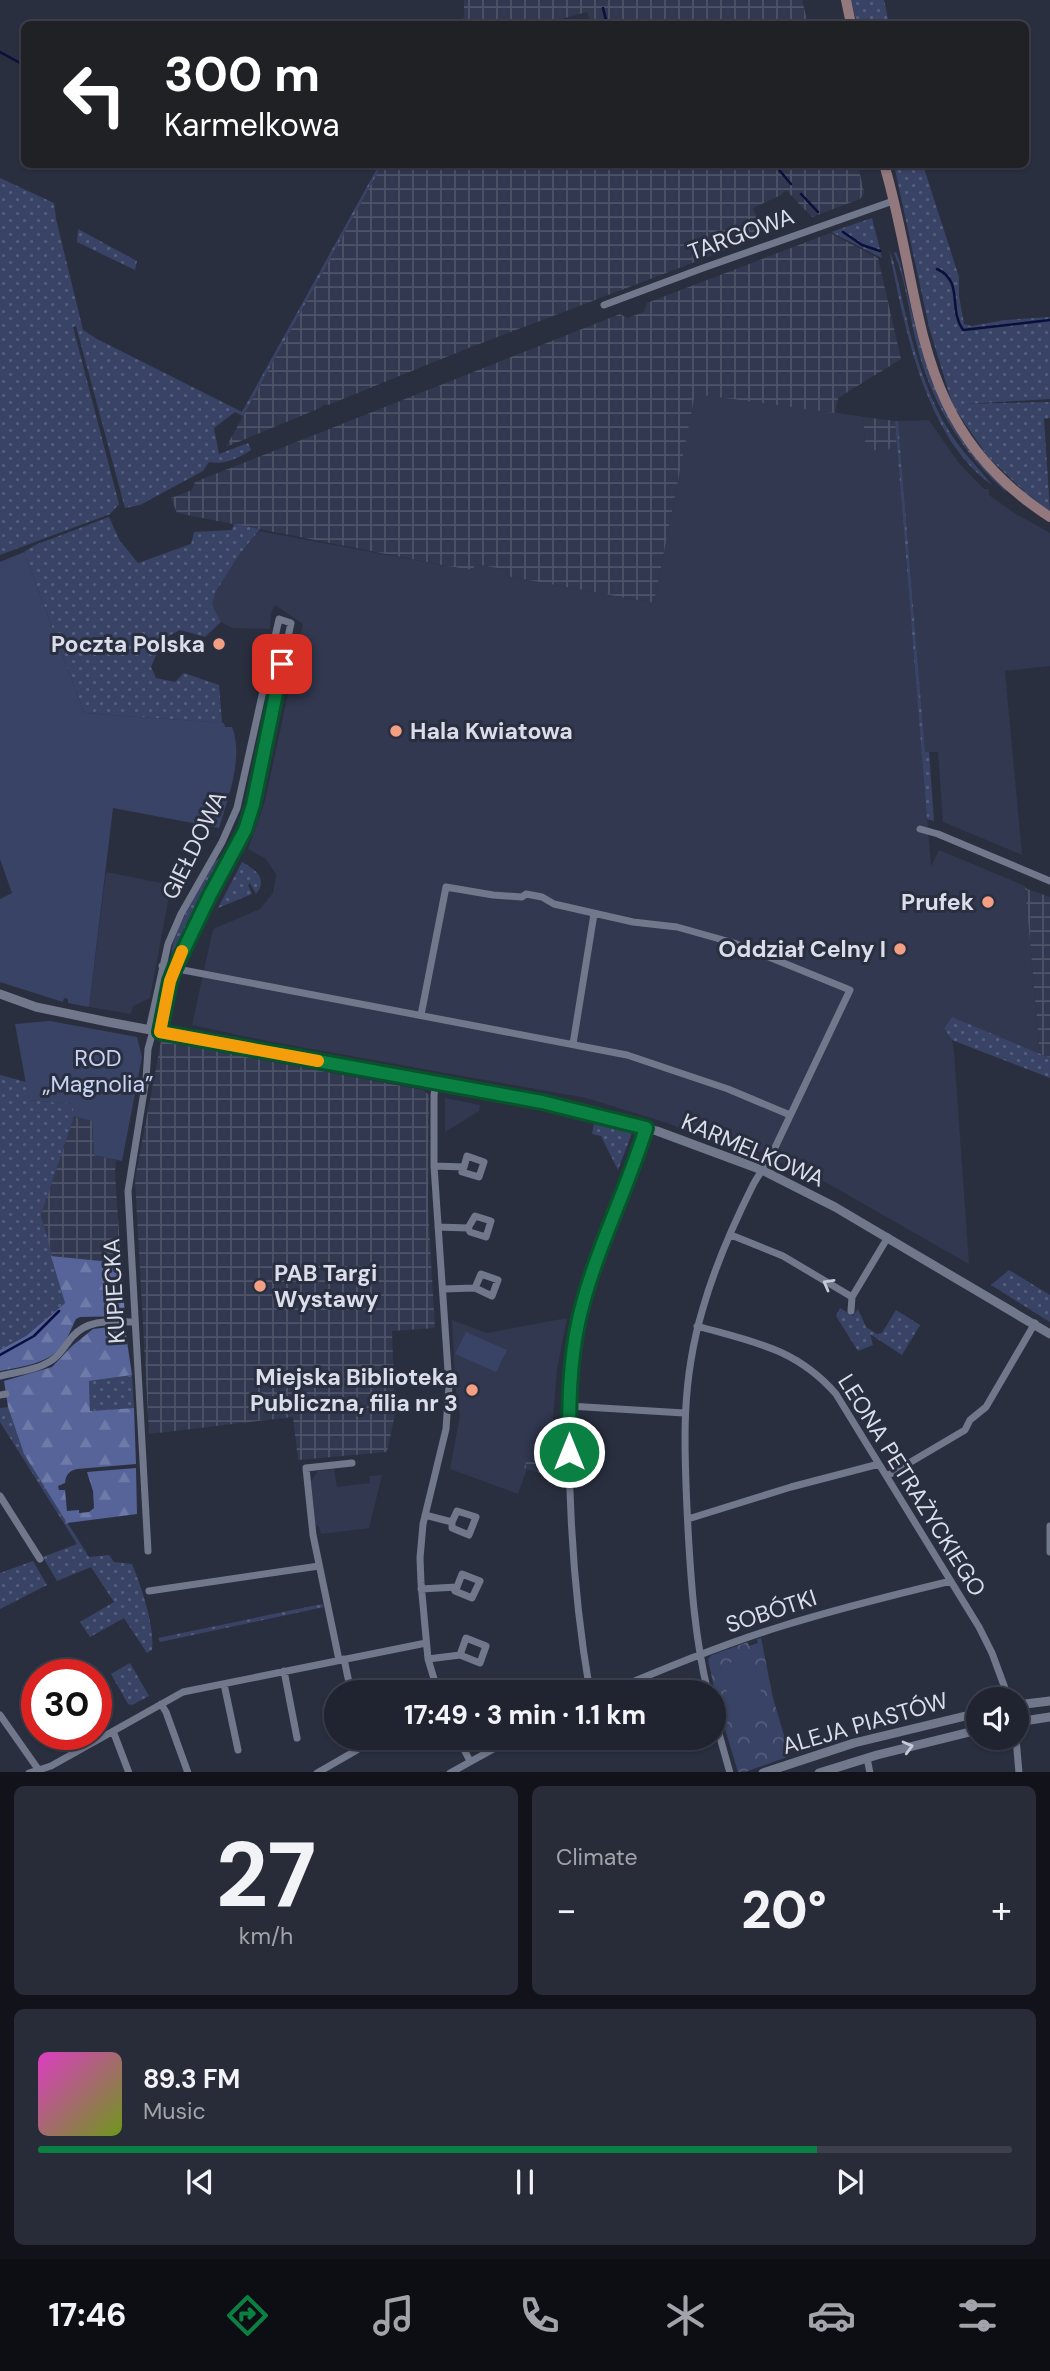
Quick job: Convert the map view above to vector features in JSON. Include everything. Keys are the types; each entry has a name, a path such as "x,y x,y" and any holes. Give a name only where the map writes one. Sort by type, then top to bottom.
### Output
{"main road":[{"path":"846,0 850,21"},
{"path":"885,168 921,334 944,401 985,462 1016,492 1050,517"}],"street":[{"name":"TARGOWA","path":"604,305 893,201"},
{"name":"GIEŁDOWA","path":"279,619 291,623 253,805 241,839 175,968 154,1031 162,966 175,927 237,808 279,619"},
{"path":"260,703 274,706"},
{"path":"254,732 267,735"},
{"path":"920,829 1050,881"},
{"path":"220,845 233,853"},
{"path":"421,1015 446,887 493,895 522,897 526,894 594,914 677,927 723,940 850,989 731,1236 704,1304 688,1369 684,1413 688,1519 693,1590 706,1680"},
{"path":"573,1044 594,914"},
{"path":"162,966 627,1055 668,1067 790,1115"},
{"name":"KARMELKOWA","path":"0,994 36,1007 542,1102 646,1128 762,1170 835,1207 1050,1334"},
{"name":"KUPIECKA","path":"148,1551 128,1191 146,1079 148,1049 154,1031"},
{"path":"434,1680 426,1643 420,1558 425,1515 446,1429 449,1381 434,1166 436,1083"},
{"path":"588,1680 575,1574 569,1476 569,1406 573,1352 588,1284 646,1128"},
{"path":"434,1166 464,1167"},
{"path":"438,1227 468,1228"},
{"path":"731,1236 783,1256 852,1297"},
{"path":"850,1311 852,1297 888,1237"},
{"path":"443,1289 475,1288"},
{"path":"0,1376 53,1360 73,1336 96,1322 135,1322"},
{"path":"887,1476 965,1430 970,1420 986,1406 1035,1324"},
{"name":"LEONA PETRAŻYCKIEGO","path":"697,1326 784,1352 817,1373 836,1394 951,1581 992,1653 1005,1687"},
{"path":"569,1406 684,1413"},
{"path":"348,1680 319,1566 306,1468 352,1463"},
{"path":"688,1519 791,1487 879,1464"},
{"path":"0,1496 40,1559"},
{"path":"425,1515 452,1522"},
{"path":"1049,1552 1050,1526"},
{"path":"149,1591 319,1566"},
{"name":"SOBÓTKI","path":"638,1680 701,1654 804,1620 951,1581"},
{"path":"421,1589 457,1587"},
{"path":"31,1772 51,1766 183,1692 426,1643"},
{"path":"428,1659 460,1655"},
{"path":"284,1671 297,1738"},
{"path":"224,1684 238,1750"},
{"path":"1029,1704 1050,1701"},
{"path":"161,1704 187,1771"},
{"path":"0,1715 38,1769"},
{"name":"ALEJA PIASTÓW","path":"766,1772 854,1742 966,1716"},
{"path":"1029,1720 1050,1717"},
{"path":"113,1731 128,1772"},
{"name":"ALEJA PIASTÓW","path":"822,1772 966,1733"},
{"path":"319,1772 355,1750"},
{"path":"464,1750 470,1761"},
{"path":"452,1772 491,1750"},
{"path":"724,1750 730,1772"},
{"path":"1017,1750 1018,1772"},
{"path":"866,1758 870,1772"}],"shaded area":[{"path":"464,0 802,0 807,21 590,21 587,12 553,21 461,21 464,17"},
{"path":"380,168 859,168 864,193 860,199 812,217 786,190 753,208 760,226 757,238 745,240 745,243 323,405 226,447"},
{"path":"830,233 878,258 901,359 838,398 835,413 695,394 654,603 507,576 508,570 475,564 473,570 447,566 177,513 171,498 192,490 195,482 620,314 627,318 644,312 647,303"},
{"path":"695,393 863,417 866,450 897,448 931,866 939,850 1025,886 1040,1054 952,1017 944,1028 952,1040 954,1051 969,1264 806,1171 803,1174 774,1159 778,1151 771,1148 752,1154 661,1121 586,1098 192,1025 213,929 260,909 273,893 276,875 266,859 248,849 265,801 303,624 275,605 270,629 232,628 221,622 212,605 216,591 239,555 259,531 447,566 473,570 474,564 508,570 507,576 654,603"},
{"path":"863,417 895,421 897,448 866,451"},
{"path":"929,420 958,462 984,489 989,489 989,495 1050,533 1050,666 1005,671 1022,855 943,822 938,752 925,752 898,421"},
{"path":"106,872 171,885 150,998 133,1006 131,1014 89,1007"},
{"path":"1025,886 1050,897 1050,1058 1040,1054"},
{"path":"161,1041 423,1090 429,1095 428,1207 435,1328 392,1331 395,1414 387,1452 298,1460 293,1417 149,1434 135,1179"},
{"path":"445,1098 480,1105 479,1111 445,1132"},
{"path":"74,1117 92,1120 94,1155 116,1160 121,1263 51,1256 41,1215"},
{"path":"567,1318 557,1369 553,1418 556,1424 556,1463 529,1454 518,1494 450,1469 460,1416 455,1386 452,1320 487,1333"},
{"path":"529,1454 556,1463 557,1479 524,1468"},
{"path":"334,1469 337,1487 370,1483 369,1476 382,1475 369,1528 321,1534 315,1524 311,1481 318,1471"}],"green space":[{"path":"851,0 884,0 888,21 856,21"},
{"path":"377,168 380,168 243,416 235,412 214,428 219,454 248,443 251,450 241,456 220,463 209,462 203,471 140,505 125,508 76,326 73,327 119,504 110,514 0,555 0,178 54,203 83,330 242,412"},
{"path":"895,168 924,168 959,277 964,324 971,326 1005,320 1050,317 1050,399 964,404 1050,402 1050,418 1044,419 1050,511 1027,494 988,457 953,406 929,327"},
{"path":"872,218 882,258 831,232"},
{"path":"78,229 137,261 135,270 77,242"},
{"path":"889,250 909,330 932,398 955,440 992,485 969,464 949,438 934,409 911,345"},
{"path":"896,252 924,356 946,411 962,438 1006,492 961,442 939,404 916,342 894,253"},
{"path":"895,421 898,421 925,752 929,752 934,821 927,819"},
{"path":"109,517 120,541 138,563 191,544 194,532 232,530 234,524 260,529 216,591 212,605 221,622 205,637 180,630 163,639 151,667 156,678 175,682 184,673 219,685 222,723 84,713 24,552 35,545"},
{"name":"ROD „Magnolia”","path":"24,552 84,713 224,723 225,727 232,727 235,739 236,764 219,828 113,808 89,1007 68,1003 68,999 64,998 63,1002 0,982 0,899 12,893 0,859 0,562"},
{"path":"221,857 181,944 175,956 172,956 172,948 181,923 215,861"},
{"path":"242,862 259,875 259,889 256,894 250,883 248,885 252,894 218,908"},
{"path":"952,1017 1050,1058 1050,1078 952,1040 944,1028"},
{"name":"ROD „Magnolia”","path":"50,1021 137,1037 142,1057 122,1161 94,1155 92,1121 73,1116 73,1104 29,1100 15,1024"},
{"path":"0,1075 26,1082 29,1100 74,1104 74,1117 41,1215 65,1303 26,1336 0,1350"},
{"path":"594,1123 632,1133 618,1170 601,1136 592,1134"},
{"path":"51,1256 121,1263 125,1316 80,1317 76,1319 54,1354 32,1364 0,1371 0,1350 26,1336 65,1303"},
{"path":"1009,1270 1050,1295 1050,1322 991,1285"},
{"path":"840,1308 853,1316 858,1309 866,1327 877,1334 882,1333 896,1310 920,1325 902,1355 870,1334 873,1345 858,1351 836,1316"},
{"path":"118,1326 125,1328 132,1375 89,1381 90,1411 134,1408 136,1464 77,1469 67,1475 65,1483 58,1486 59,1490 65,1490 67,1511 89,1512 94,1508 93,1491 87,1472 136,1468 137,1514 67,1523 24,1454 8,1407 4,1381 52,1367 93,1329"},
{"path":"466,1332 507,1350 496,1372 455,1354"},
{"path":"132,1375 134,1408 90,1411 89,1381"},
{"path":"8,1407 24,1454 89,1557 109,1555 114,1562 132,1564 149,1618 152,1650 147,1653 124,1618 90,1637 80,1622 114,1602 91,1567 57,1581 43,1557 77,1544 0,1422 0,1408"},
{"path":"33,1561 47,1585 0,1609 0,1573"},
{"path":"322,1604 324,1607 160,1642 158,1638"},
{"path":"761,1638 773,1698 790,1756 738,1772 726,1732 726,1680 712,1680 708,1659 712,1655 748,1642 749,1646 758,1643 757,1639"},
{"path":"752,1657 765,1708 733,1716 726,1680 720,1665"},
{"path":"130,1663 149,1696 132,1705 128,1704 112,1673"}],"waterway":[{"path":"603,8 606,21"},
{"path":"0,52 21,63"},
{"path":"777,168 791,184"},
{"path":"801,194 818,212"},
{"path":"843,232 862,245 880,251"},
{"path":"937,269 945,274 953,288 956,313 963,330 1050,320"},
{"path":"0,1355 34,1336 59,1311"}],"slow traffic":[{"path":"182,951 170,981 160,1032 318,1061"}],"place":[{"name":"Poczta Polska","path":"219,644"},
{"name":"Hala Kwiatowa","path":"396,731"},
{"name":"Prufek","path":"988,902"},
{"name":"Oddział Celny I","path":"900,949"},
{"name":"PAB Targi Wystawy","path":"260,1286"},
{"name":"Miejska Biblioteka Publiczna, filia nr 3","path":"472,1390"}],"route":[{"path":"282,664 253,805 245,830 175,968 160,1032 542,1102 646,1128 605,1236 578,1321 570,1374 569,1452"}]}
